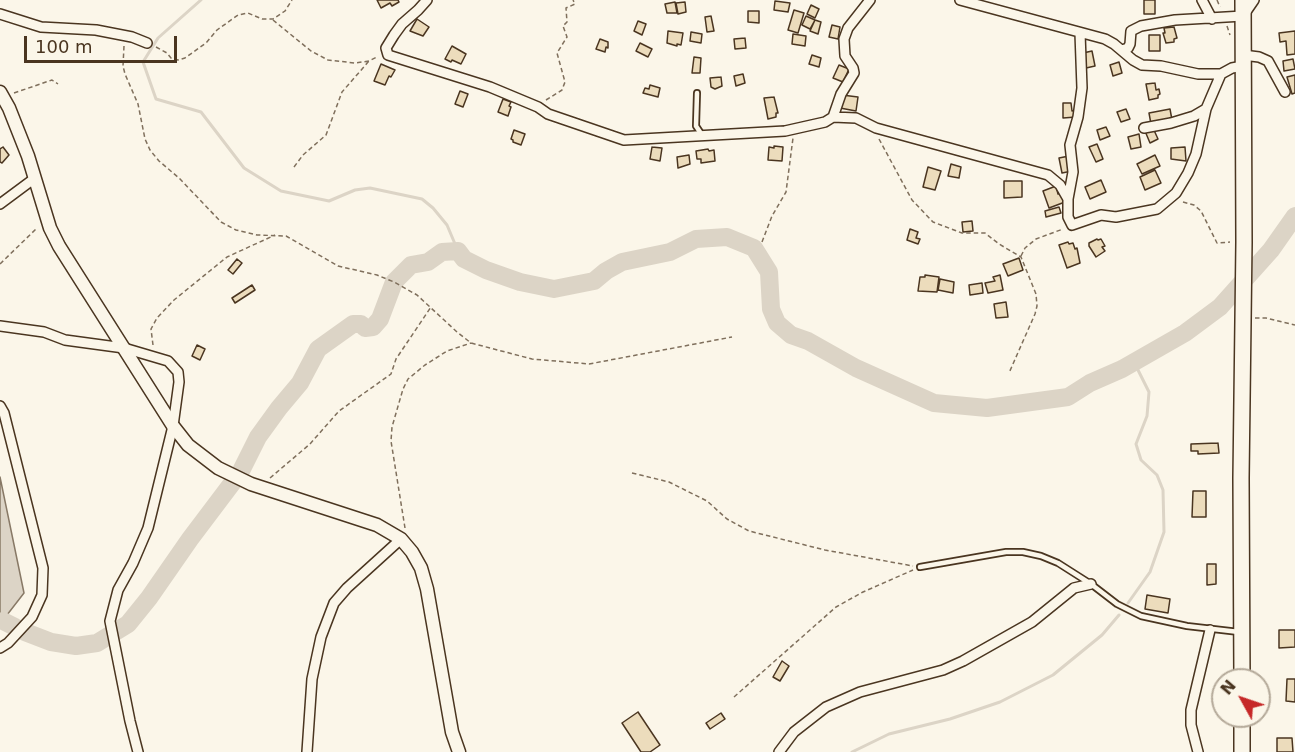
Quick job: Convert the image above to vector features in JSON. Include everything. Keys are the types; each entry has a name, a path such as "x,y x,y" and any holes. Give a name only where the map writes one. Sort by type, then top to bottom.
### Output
{"highway":[{"path":"1242,668 1241,478 1244,248 1240,55 1244,0"},
{"path":"1242,728 1242,752"}],"street":[{"path":"427,0 402,24 386,48 388,55 490,87 542,109 548,114 616,139 704,137 795,129 825,122 833,117 856,118 876,128 1048,175 1060,185 1068,199"},
{"path":"833,117 841,94 854,73 845,56 844,39 848,28 870,0"},
{"path":"960,0 1105,39 1142,65 1161,66 1198,74 1221,74 1232,68 1240,55 1259,57 1268,62 1285,92"},
{"path":"1202,0 1212,19"},
{"path":"1122,50 1128,48 1130,44 1131,31 1142,26 1175,20 1244,16 1254,0"},
{"path":"0,14 40,27 96,30 147,42"},
{"path":"1080,33 1082,88 1078,117 1070,145 1073,172 1068,199 1068,217 1072,225 1101,215 1116,218 1156,209 1176,193 1196,154 1206,109 1221,74"},
{"path":"1,93 9,108 35,178 46,216 67,260 173,426 188,445 218,468 260,486 360,518 390,531 404,543 421,568 427,589 452,732 459,752"},
{"path":"1144,128 1183,119 1206,109"},
{"path":"0,204 35,178"},
{"path":"0,326 44,332 66,340 124,348 161,359 173,365 178,372 179,382 173,426 148,528 118,590 110,621 138,752"},
{"path":"0,406 4,413 43,568 42,595 32,617 8,643 0,648"},
{"path":"307,752 312,679 321,637 334,603 347,588 404,543"},
{"path":"779,752 794,732 826,707 860,692 943,670 963,661 1032,622 1074,588 1091,584"},
{"path":"1198,752 1191,725 1191,710 1210,630"}],"lane":[{"path":"697,93 696,126 700,135 704,137"},
{"path":"920,567 1006,552 1023,552 1058,563 1117,604 1141,616 1210,630 1242,632"}],"path":[{"path":"160,49 171,58 178,60 185,58 238,15 248,14 262,19 273,19 285,11 292,0"},
{"path":"542,109 546,100 562,90 565,82 556,53 567,37 563,26 567,22 566,8 575,4 573,0"},
{"path":"1217,0 1240,55"},
{"path":"273,19 311,51 328,60 355,63 369,61 386,52"},
{"path":"119,34 124,43 123,66 138,104 145,139 159,161 179,178 221,222 236,230 257,235 286,236 338,266 377,275 394,282 417,295 471,343 532,359 588,364 732,337"},
{"path":"294,167 303,155 326,135 342,92 369,61"},
{"path":"1,93 15,93 52,80 58,84"},
{"path":"876,128 912,200 933,222 962,233 985,233 1021,256 1036,294 1036,306 1035,314 1009,373"},
{"path":"762,242 789,183 790,151 795,129"},
{"path":"1171,197 1194,205 1201,211 1216,243 1244,248"},
{"path":"0,264 36,231 46,216"},
{"path":"1021,256 1025,248 1036,239 1072,225"},
{"path":"161,359 155,350 150,329 157,318 202,275 227,257 276,235"},
{"path":"260,486 310,444 339,411 391,374 396,359 432,307"},
{"path":"1244,309 1266,318 1295,325"},
{"path":"404,543 391,441 392,427 403,389 408,379 425,365 447,351 471,343"},
{"path":"632,473 669,482 707,501 727,519 749,531 825,550 920,567"},
{"path":"734,697 836,607 863,592 920,567"}],"shaded area":[{"path":"0,477 24,593 0,624"}],"building":[{"path":"377,0 398,0 399,2 392,6 390,3 381,8"},
{"path":"1144,0 1155,0 1155,14 1144,14"},
{"path":"775,1 790,3 788,12 774,10"},
{"path":"675,2 677,13 667,13 665,4"},
{"path":"685,2 686,12 678,14 676,3"},
{"path":"811,5 819,9 815,18 807,14"},
{"path":"794,10 804,13 798,33 788,30"},
{"path":"748,11 759,11 759,23 748,22"},
{"path":"711,16 714,31 707,32 705,17"},
{"path":"806,16 815,20 810,29 802,25"},
{"path":"417,19 429,27 423,36 410,31"},
{"path":"815,20 821,22 818,34 810,31"},
{"path":"638,21 646,24 642,35 634,31"},
{"path":"832,25 840,27 838,39 829,37"},
{"path":"1174,27 1177,38 1174,42 1166,43 1164,28"},
{"path":"668,31 683,33 681,45 667,43"},
{"path":"1295,31 1295,54 1287,55 1286,41 1280,42 1279,33"},
{"path":"691,32 702,34 701,43 690,41"},
{"path":"793,34 806,36 805,46 792,44"},
{"path":"1149,35 1160,35 1160,51 1149,51"},
{"path":"745,38 746,48 735,49 734,39"},
{"path":"600,39 608,42 605,52 596,49"},
{"path":"640,43 652,49 648,57 636,51"},
{"path":"452,46 466,54 461,64 445,59"},
{"path":"1092,51 1095,66 1086,68 1083,53"},
{"path":"812,55 821,58 819,67 809,64"},
{"path":"694,57 701,58 700,73 692,73"},
{"path":"1293,59 1295,69 1284,71 1283,61"},
{"path":"1119,62 1122,73 1113,76 1110,65"},
{"path":"381,64 395,70 385,85 374,81"},
{"path":"839,65 849,69 843,82 833,78"},
{"path":"743,74 745,83 736,86 734,76"},
{"path":"1295,75 1295,93 1292,94 1287,77"},
{"path":"721,77 722,86 715,89 711,87 710,78"},
{"path":"1155,83 1156,90 1159,89 1160,94 1158,98 1149,100 1146,84"},
{"path":"650,85 660,88 658,97 643,93 645,88 649,89"},
{"path":"460,91 468,94 463,107 455,104"},
{"path":"842,95 858,97 856,111 840,108"},
{"path":"774,97 778,113 776,117 768,119 764,98"},
{"path":"503,99 511,102 508,116 498,112"},
{"path":"1063,103 1071,103 1072,111 1076,110 1076,117 1063,118"},
{"path":"1126,109 1130,119 1121,122 1117,112"},
{"path":"1170,109 1172,120 1151,124 1149,113"},
{"path":"1106,127 1110,136 1100,140 1097,130"},
{"path":"1153,128 1158,139 1150,143 1145,131"},
{"path":"514,130 525,134 521,145 511,139"},
{"path":"1139,134 1141,147 1131,149 1128,137"},
{"path":"1097,144 1103,159 1096,162 1089,147"},
{"path":"774,146 783,147 782,161 768,160 769,147 774,148"},
{"path":"3,147 9,155 2,163 0,162 0,149"},
{"path":"652,147 662,148 660,161 650,159"},
{"path":"1185,147 1186,161 1171,159 1171,148"},
{"path":"708,149 709,151 714,150 715,161 701,163 701,159 697,159 696,151"},
{"path":"689,155 690,164 678,168 677,157"},
{"path":"1155,155 1160,166 1142,174 1137,164"},
{"path":"1069,156 1072,171 1062,173 1059,158"},
{"path":"951,164 961,167 959,178 948,176"},
{"path":"928,167 941,171 935,190 923,187"},
{"path":"1155,170 1161,183 1145,190 1140,177"},
{"path":"1101,180 1106,192 1090,199 1085,187"},
{"path":"1004,181 1022,181 1022,197 1004,198"},
{"path":"1056,186 1058,194 1062,193 1065,202 1049,208 1043,191"},
{"path":"1059,207 1061,213 1046,217 1045,211"},
{"path":"972,221 973,231 963,232 962,222"},
{"path":"910,229 918,232 916,238 920,239 918,244 907,240"},
{"path":"1101,239 1105,251 1096,257 1089,243"},
{"path":"1073,243 1075,249 1077,248 1080,263 1067,268 1059,245"},
{"path":"1019,258 1023,270 1008,276 1003,264"},
{"path":"237,259 242,263 233,274 228,270"},
{"path":"925,275 939,277 937,292 918,291 920,277 925,277"},
{"path":"1000,275 1003,290 988,293 985,283 995,281 993,277"},
{"path":"940,279 954,282 953,293 938,290"},
{"path":"982,283 983,293 970,295 969,285"},
{"path":"252,285 255,290 235,303 232,298"},
{"path":"1006,302 1008,317 996,318 994,304"},
{"path":"197,345 205,349 200,360 192,356"},
{"path":"1218,443 1219,453 1198,454 1198,451 1191,451 1191,444"},
{"path":"1193,491 1206,491 1206,517 1192,517"},
{"path":"1207,564 1216,564 1216,584 1207,585"},
{"path":"1147,595 1170,599 1168,613 1145,609"},
{"path":"1279,630 1295,630 1295,647 1279,648"},
{"path":"782,661 789,666 780,681 773,677"},
{"path":"1287,679 1295,679 1295,702 1286,701"},
{"path":"638,712 660,745 650,752 641,752 622,723"},
{"path":"721,713 725,719 710,729 706,723"},
{"path":"1277,738 1292,738 1293,752 1277,752"}],"waterway":[{"path":"201,0 158,38 143,62 156,99 201,112 244,168 281,191 329,201 355,190 370,188 422,199 447,225 458,251"},
{"path":"240,473 258,437 300,383 318,349 353,324 361,324 365,328 373,327 380,319 394,282 411,265 428,262 442,252 458,251 464,259 486,270 520,282 554,289 594,281 622,262 670,252 696,239 727,237 754,248 769,272 771,309 777,323 791,335 808,341 856,368 934,403 987,408 1068,397 1185,333 1220,307 1271,250 1295,216"},
{"path":"1128,603 1150,572 1164,532 1163,490 1157,475 1141,460 1136,444 1147,416 1149,392 1134,362"},
{"path":"25,632 51,642 76,646 97,643 128,624 233,482"},
{"path":"852,752 889,734 950,719 1000,702 1053,675 1102,635 1119,615"},
{"path":"3,621 15,627"}]}
